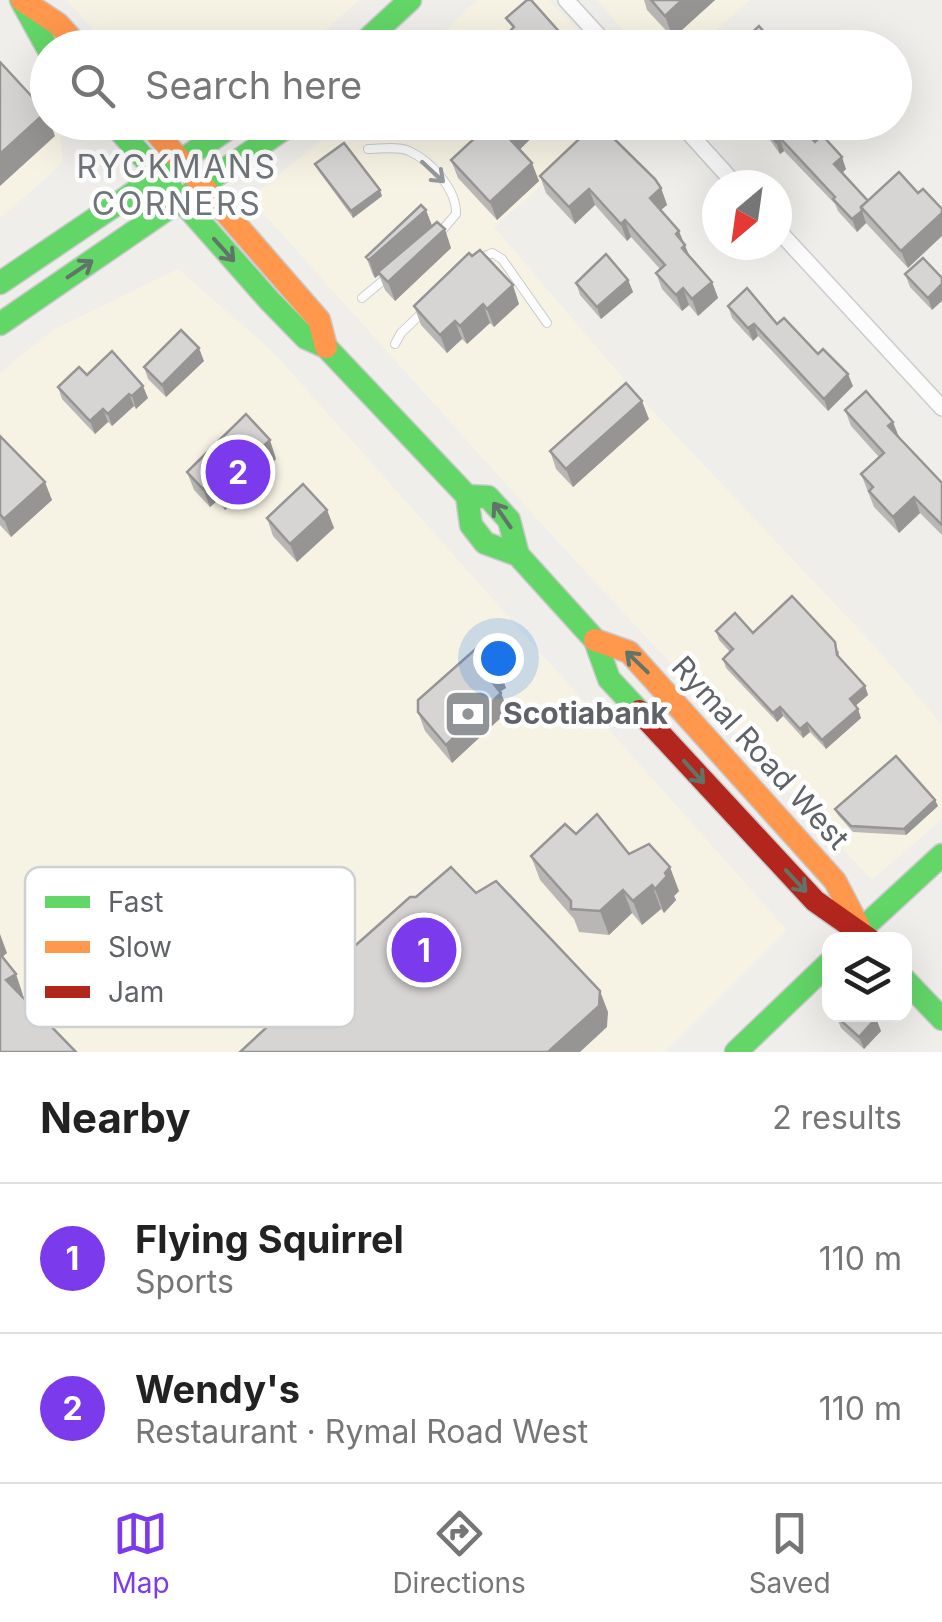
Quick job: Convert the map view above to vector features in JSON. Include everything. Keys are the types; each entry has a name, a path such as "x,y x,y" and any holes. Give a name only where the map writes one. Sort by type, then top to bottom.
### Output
{"main road":[{"path":"22,0 64,30"},
{"path":"22,0 38,30"},
{"path":"378,30 410,0"},
{"path":"128,140 306,338 326,347"},
{"path":"163,140 319,320 326,347"},
{"path":"0,283 213,140"},
{"path":"0,324 268,140"},
{"name":"Rymal Road West","path":"326,347 467,496 471,525 485,543 518,555"},
{"name":"Rymal Road West","path":"467,496 488,497 509,520 518,555 594,640 609,679 815,901 855,932"},
{"name":"Rymal Road West","path":"594,640 629,652 835,882 858,932"},
{"path":"864,932 942,855"},
{"path":"736,1052 822,970"},
{"path":"912,987 942,1020"}],"street":[{"path":"566,0 594,30"},
{"path":"695,140 722,170"},
{"path":"792,245 942,408"}],"lane":[{"path":"368,148 408,150 444,181 456,201 456,214 428,242"},
{"path":"467,269 480,256 492,252 502,259 547,322"},
{"path":"362,298 389,276"},
{"path":"396,344 401,333 428,308"}],"shaded area":[{"path":"67,0 359,0 325,30 93,30"},
{"path":"477,0 549,0 578,30 446,30"},
{"path":"597,0 750,0 716,30 623,30"},
{"path":"0,63 30,96 30,140 61,140 63,163 0,218"},
{"path":"322,140 593,140 494,227 634,391 879,651 942,725 942,819 872,880 558,542 256,205 256,193"},
{"path":"178,269 272,351 787,930 665,1052 0,1052 0,373 53,330"}],"building":[{"path":"531,0 558,30 511,30 514,27 506,18"},
{"path":"651,0 682,0 665,16"},
{"path":"0,62 30,95 30,127 0,154"},
{"path":"473,140 511,140 532,163 490,202 451,160"},
{"path":"578,140 615,140 655,179 661,188 650,198 679,231 676,234 685,245 682,248 712,282 692,299 683,288 676,295 656,273 665,265 625,220 621,224 589,189 569,207 540,176"},
{"path":"782,140 827,140 842,157 834,164 868,201 852,219"},
{"path":"344,143 380,190 351,211 315,164"},
{"path":"899,172 918,193 923,189 942,209 901,251 861,207"},
{"path":"421,205 426,210 369,260 366,257"},
{"path":"437,222 445,229 388,282 378,272"},
{"path":"480,250 513,285 487,309 483,304 460,326 455,321 440,335 414,306 469,253 472,256"},
{"path":"606,254 628,280 597,307 576,283"},
{"path":"923,258 942,278 942,284 928,298 905,274"},
{"path":"747,288 777,324 784,318 818,354 823,349 848,374 824,399 754,324 748,328 728,306"},
{"path":"181,330 199,348 162,385 144,367"},
{"path":"112,351 143,386 108,414 103,409 90,421 58,387 79,367 87,375"},
{"path":"626,383 642,401 566,469 550,451"},
{"path":"866,391 893,422 888,426 942,483 942,525 914,497 893,517 869,491 873,487 861,474 884,453 845,410"},
{"path":"246,414 270,440 219,492 210,483 203,489 187,472"},
{"path":"0,436 45,482 4,519 0,514"},
{"path":"303,484 327,510 290,544 267,518"},
{"path":"792,596 835,642 837,655 865,686 850,699 858,709 822,740 807,723 800,729 780,707 773,713 723,659 733,649 716,631 735,613 753,633"},
{"name":"Scotiabank","path":"479,646 499,669 488,677 501,693 446,745 418,712 418,700"},
{"path":"896,756 935,800 904,829 851,826 835,809"},
{"path":"597,814 629,854 649,844 670,867 655,889 652,885 633,901 623,890 600,911 571,909 571,901 531,856 565,824 576,834"},
{"path":"451,867 476,893 496,881 600,991 599,1006 548,1052 240,1052 267,1027 355,1027 355,946 410,897 416,897"},
{"path":"0,954 16,974 6,980 25,1000 25,1027 52,1027 76,1052 0,1052"},
{"path":"843,1022 872,1022 859,1037"}],"traffic: fast":[{"path":"21,0 38,30"},
{"path":"378,30 410,0"},
{"path":"128,140 269,300 306,338 326,347 467,496 471,525 485,543 518,555 595,640 609,679 639,711"},
{"path":"0,283 211,140"},
{"path":"0,324 268,140"},
{"path":"467,496 488,497 509,520 518,555"},
{"path":"859,932 942,855"},
{"path":"736,1052 822,970"},
{"path":"912,987 942,1019"}],"traffic: slow":[{"path":"22,0 64,30"},
{"path":"163,140 319,320 326,347"},
{"path":"595,640 629,652 835,881 859,927"}],"traffic: jam":[{"path":"639,711 815,901 859,932"}],"place":[{"name":"Wendy's","path":"238,472"},
{"name":"Scotiabank","path":"468,714"},
{"name":"Flying Squirrel","path":"424,950"}],"district":[{"name":"RYCKMANS CORNERS","path":"177,186"}]}
